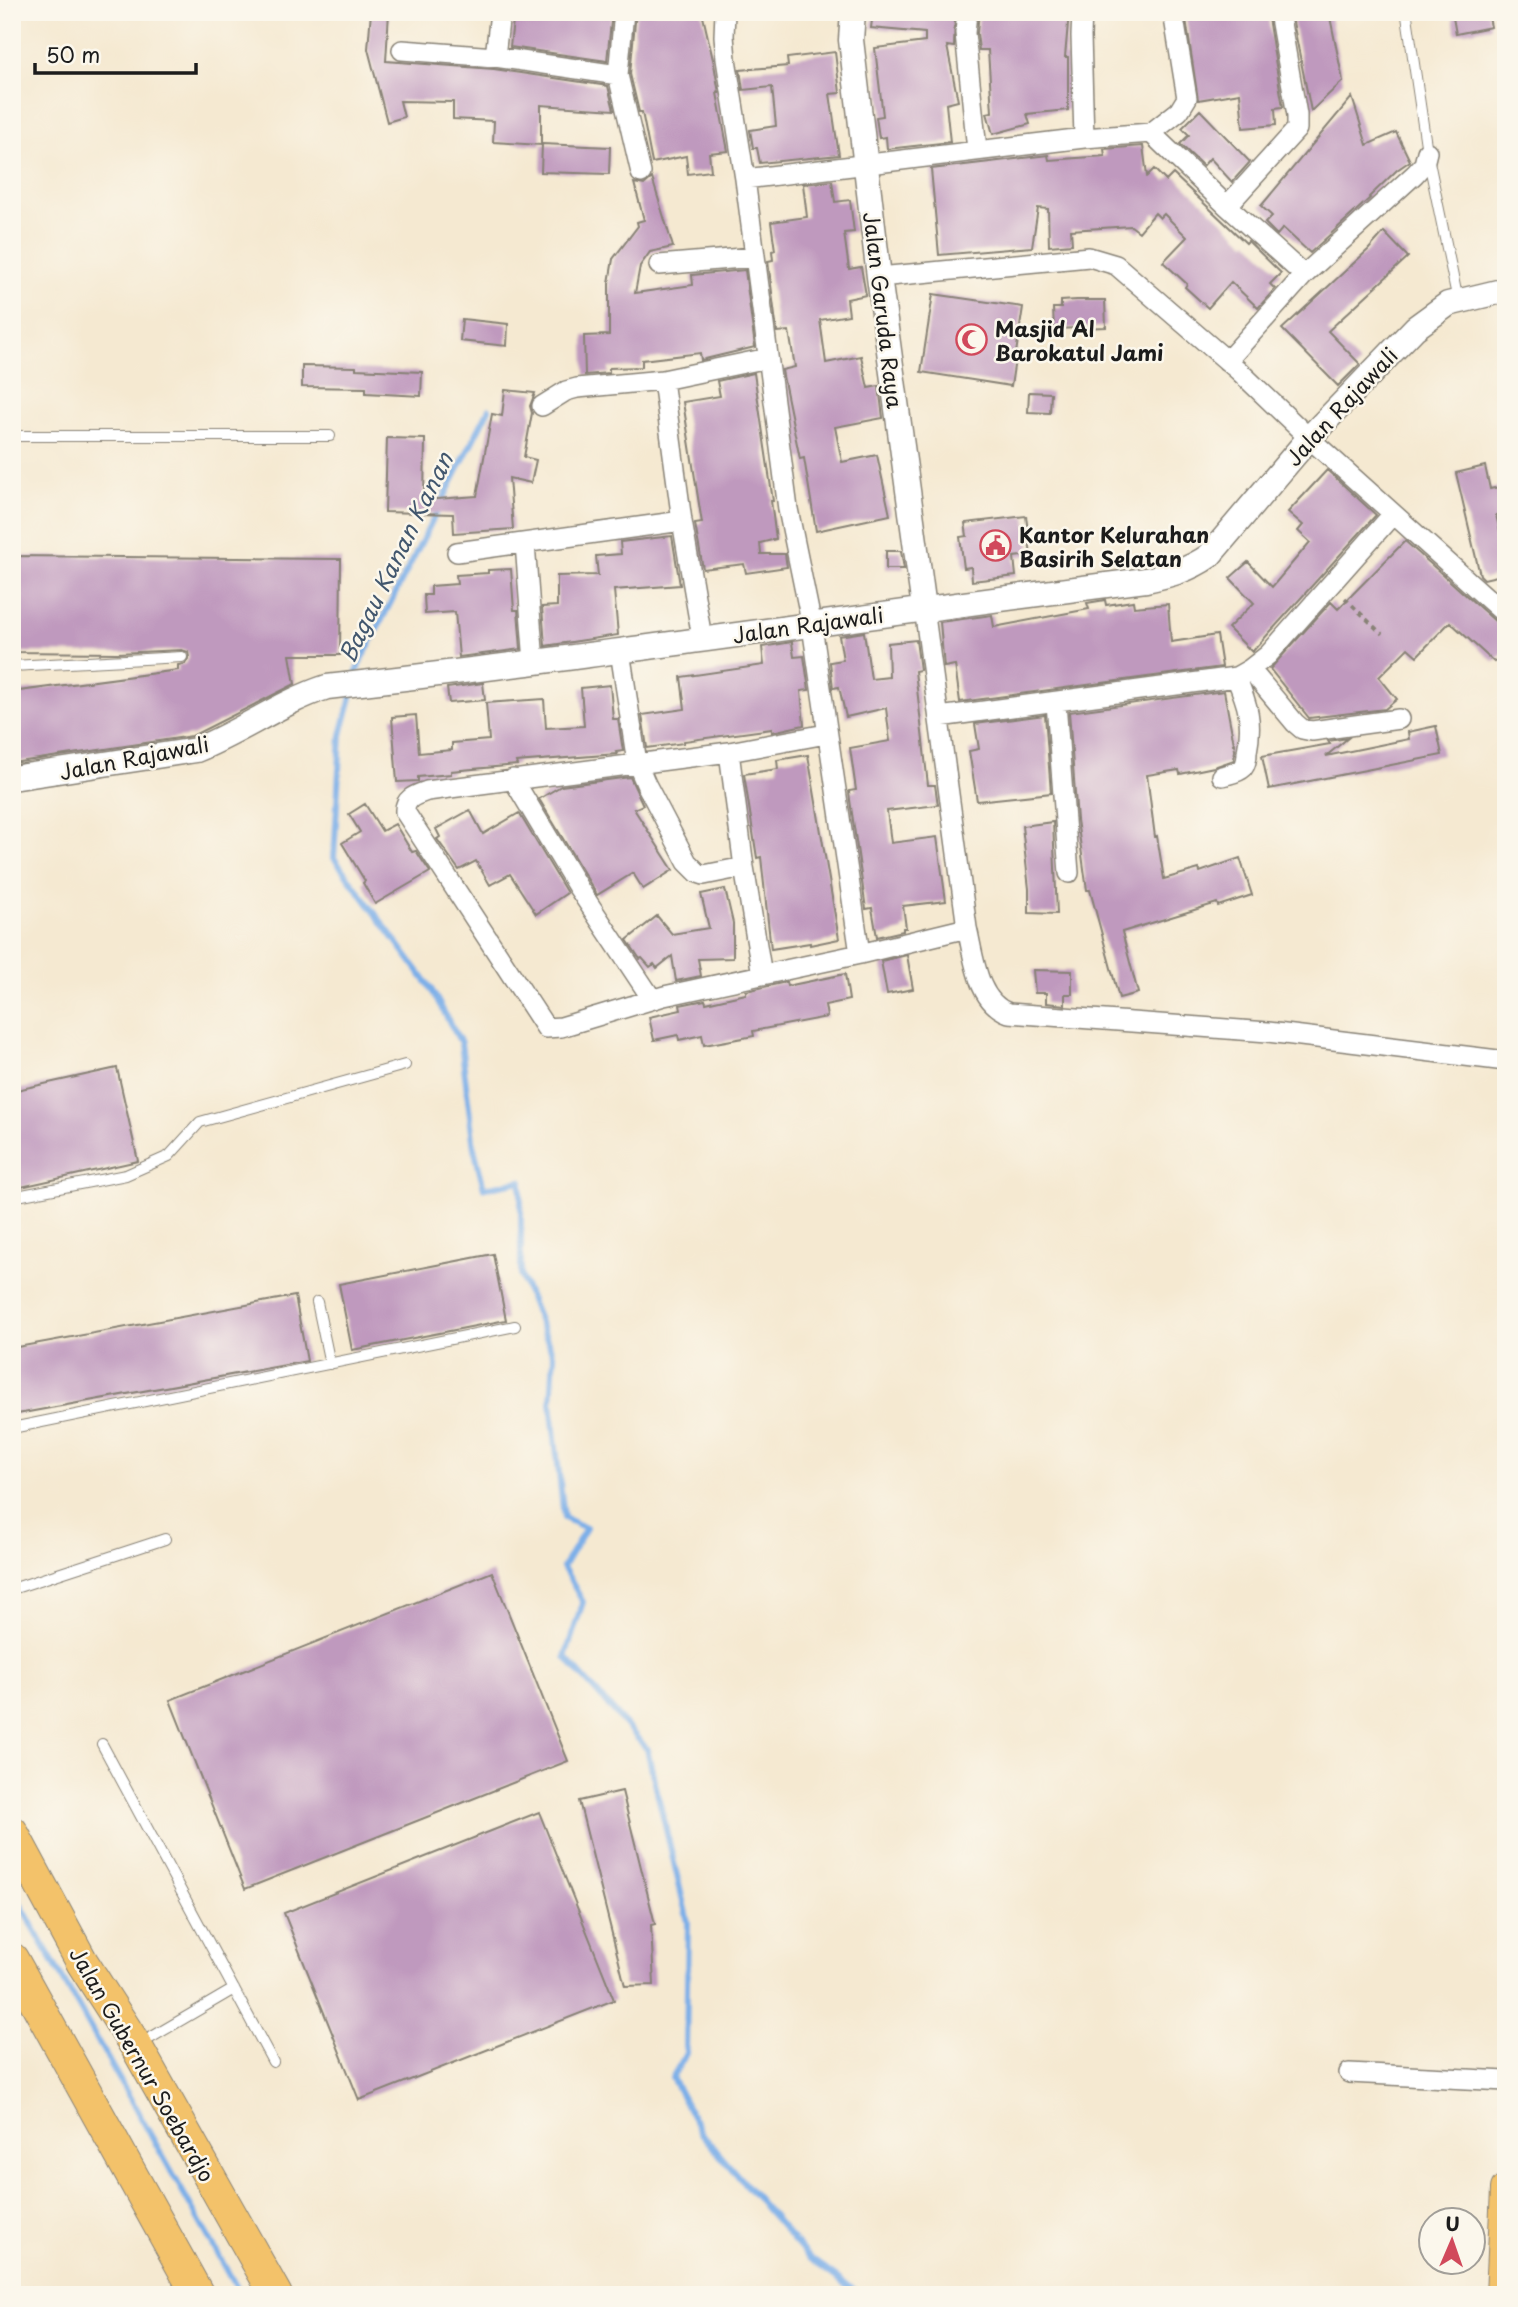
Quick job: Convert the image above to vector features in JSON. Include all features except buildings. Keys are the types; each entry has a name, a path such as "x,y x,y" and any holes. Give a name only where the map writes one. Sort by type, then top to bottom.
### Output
{"highway":[{"name":"Jalan Gubernur Soebardjo","path":"12,1832 82,1962 136,2046 276,2295"},
{"path":"12,1959 198,2295"}],"main road":[{"path":"1501,2295 1506,2189"}],"street":[{"path":"495,57 500,12"},
{"path":"624,12 618,75 641,173"},
{"path":"725,12 726,59 745,179 788,509 811,626 860,954"},
{"name":"Jalan Garuda Raya","path":"853,12 851,40 923,608"},
{"path":"967,12 965,33 977,150"},
{"path":"1082,12 1084,138"},
{"path":"745,179 977,150 1151,133 1179,111 1187,98 1173,12"},
{"path":"1227,206 1297,129 1297,115 1279,12"},
{"path":"402,50 495,57 618,75"},
{"path":"1151,133 1304,275"},
{"path":"1227,362 1304,275 1409,180 1424,164 1427,152"},
{"path":"659,265 754,257"},
{"path":"879,277 1089,257 1116,265 1506,615"},
{"name":"Jalan Rajawali","path":"12,778 196,750 217,742 300,697 327,687 534,663 1172,575 1193,567 1209,556 1309,438 1415,328 1448,304 1506,290"},
{"path":"542,406 566,391 577,388 663,380 768,358"},
{"path":"663,380 682,521 702,638"},
{"path":"939,717 1056,703 1243,673 1268,655 1393,514"},
{"path":"457,552 682,521"},
{"path":"526,543 534,663"},
{"path":"923,608 968,928 979,976 991,1002 999,1010 1009,1013 1268,1032 1506,1061"},
{"path":"620,651 637,763 692,868 698,873 710,875 744,867"},
{"path":"1243,673 1303,729 1312,731 1399,719"},
{"path":"1222,776 1240,771 1249,743 1248,705 1243,673"},
{"path":"1056,703 1069,873"},
{"path":"826,734 729,752 427,791 409,800 405,805 405,812 547,1028 561,1027 652,999 968,928"},
{"path":"729,752 762,975"},
{"path":"513,779 579,889 652,999"},
{"path":"1349,2073 1506,2081"}],"lane":[{"path":"1407,16 1427,152 1458,302"},
{"path":"12,436 330,436"},
{"path":"12,666 182,657"},
{"path":"12,1197 126,1175 169,1156 200,1122 405,1065"},
{"path":"317,1302 330,1364"},
{"path":"12,1428 515,1326"},
{"path":"12,1589 164,1539"},
{"path":"102,1744 273,2062"},
{"path":"136,2046 234,1989"}],"path":[{"path":"1331,584 1382,635"}],"waterway":[{"name":"Bagau Kanan Kanan","path":"355,679 359,665 489,409"},
{"name":"Bagau Kanan Kanan","path":"353,690 341,735 334,858 430,987 461,1043 474,1148 484,1188 521,1181 521,1276 554,1357 551,1403 564,1518 586,1528 563,1567 583,1602 565,1657 647,1749 688,1922 686,2054 672,2078 701,2133 807,2256 860,2295"},
{"path":"12,1889 241,2295"}],"place":[{"name":"Masjid Al Barokatul Jami","path":"972,340"},
{"name":"Kantor Kelurahan Basirih Selatan","path":"996,546"}]}
